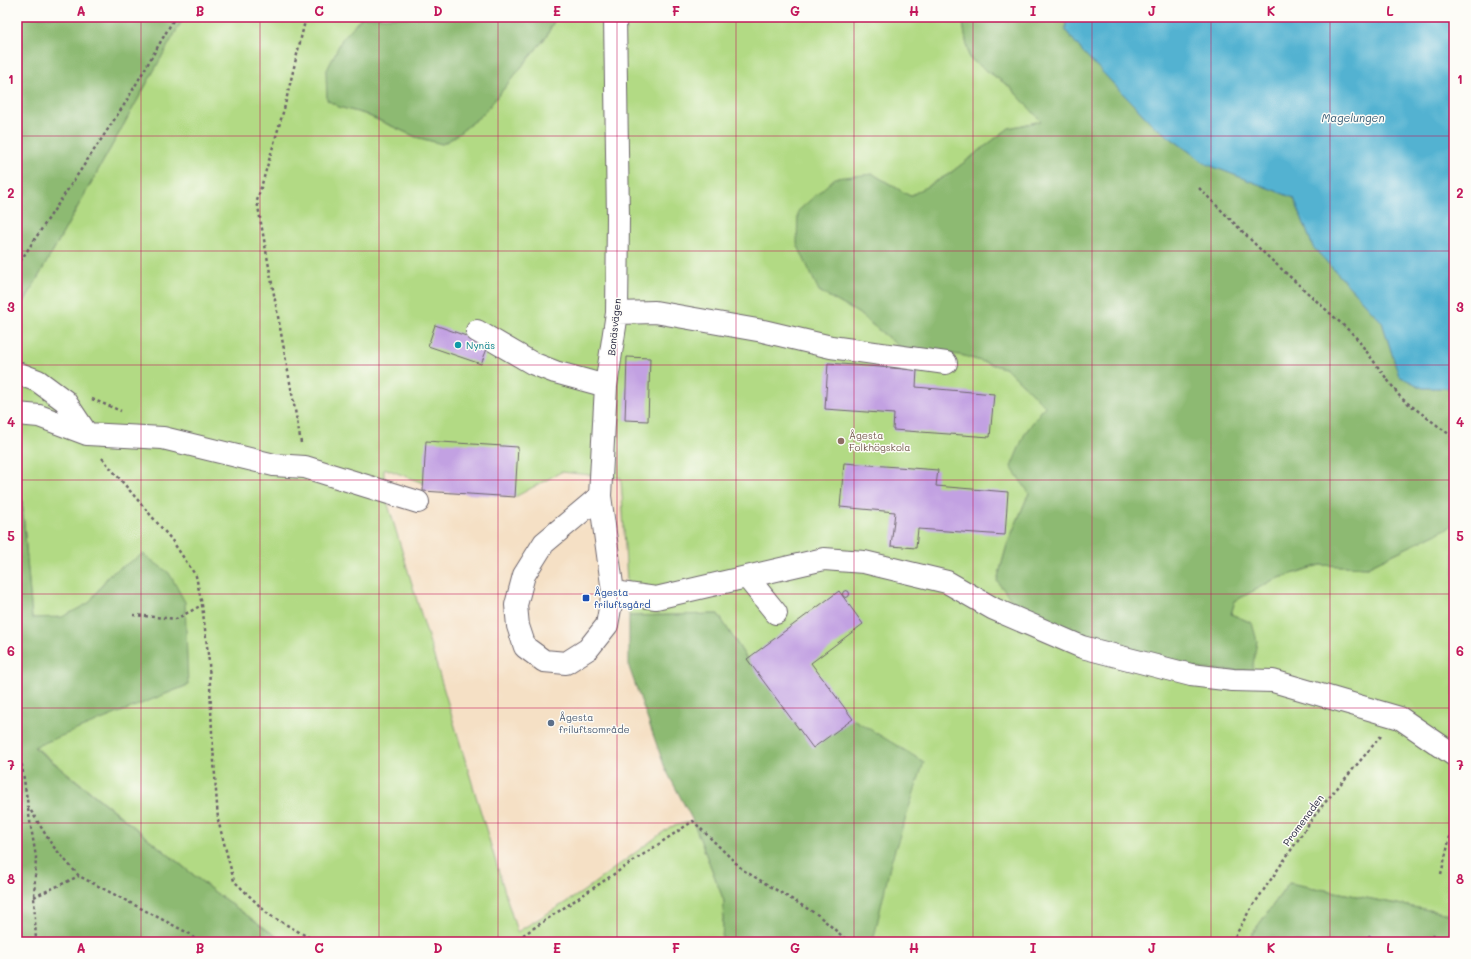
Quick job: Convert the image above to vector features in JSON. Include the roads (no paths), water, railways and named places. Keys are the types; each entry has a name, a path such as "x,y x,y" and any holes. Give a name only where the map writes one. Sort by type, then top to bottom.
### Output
{"street":[{"name":"Bonäsvägen","path":"600,496 544,543 524,575 516,605 518,626 525,647 544,661 566,663 588,648 606,625 613,592 600,496 606,386 617,313 618,218 616,17"},
{"path":"617,313 655,312 763,331 831,347 946,363"},
{"path":"477,331 532,363 555,372 606,386"},
{"path":"17,373 38,381 65,402 87,434"},
{"path":"17,414 39,416 87,434 164,438 274,465 305,467 418,502"},
{"path":"613,592 656,598 824,559 864,562 947,582 994,609 1082,648 1191,675 1233,680 1273,681 1400,718 1454,755"},
{"path":"747,577 776,613"}],"water":[{"name":"Magelungen","path":"1066,17 1454,17 1454,388 1423,388 1399,376 1382,322 1313,247 1294,198 1206,164 1153,125 1083,52 1066,31"}],"place":[{"name":"Nynäs","path":"458,345"},
{"name":"Ågesta Folkhögskola","path":"841,441"},
{"name":"Ågesta friluftsgård","path":"586,598"},
{"name":"Ågesta friluftsområde","path":"551,723"}]}
